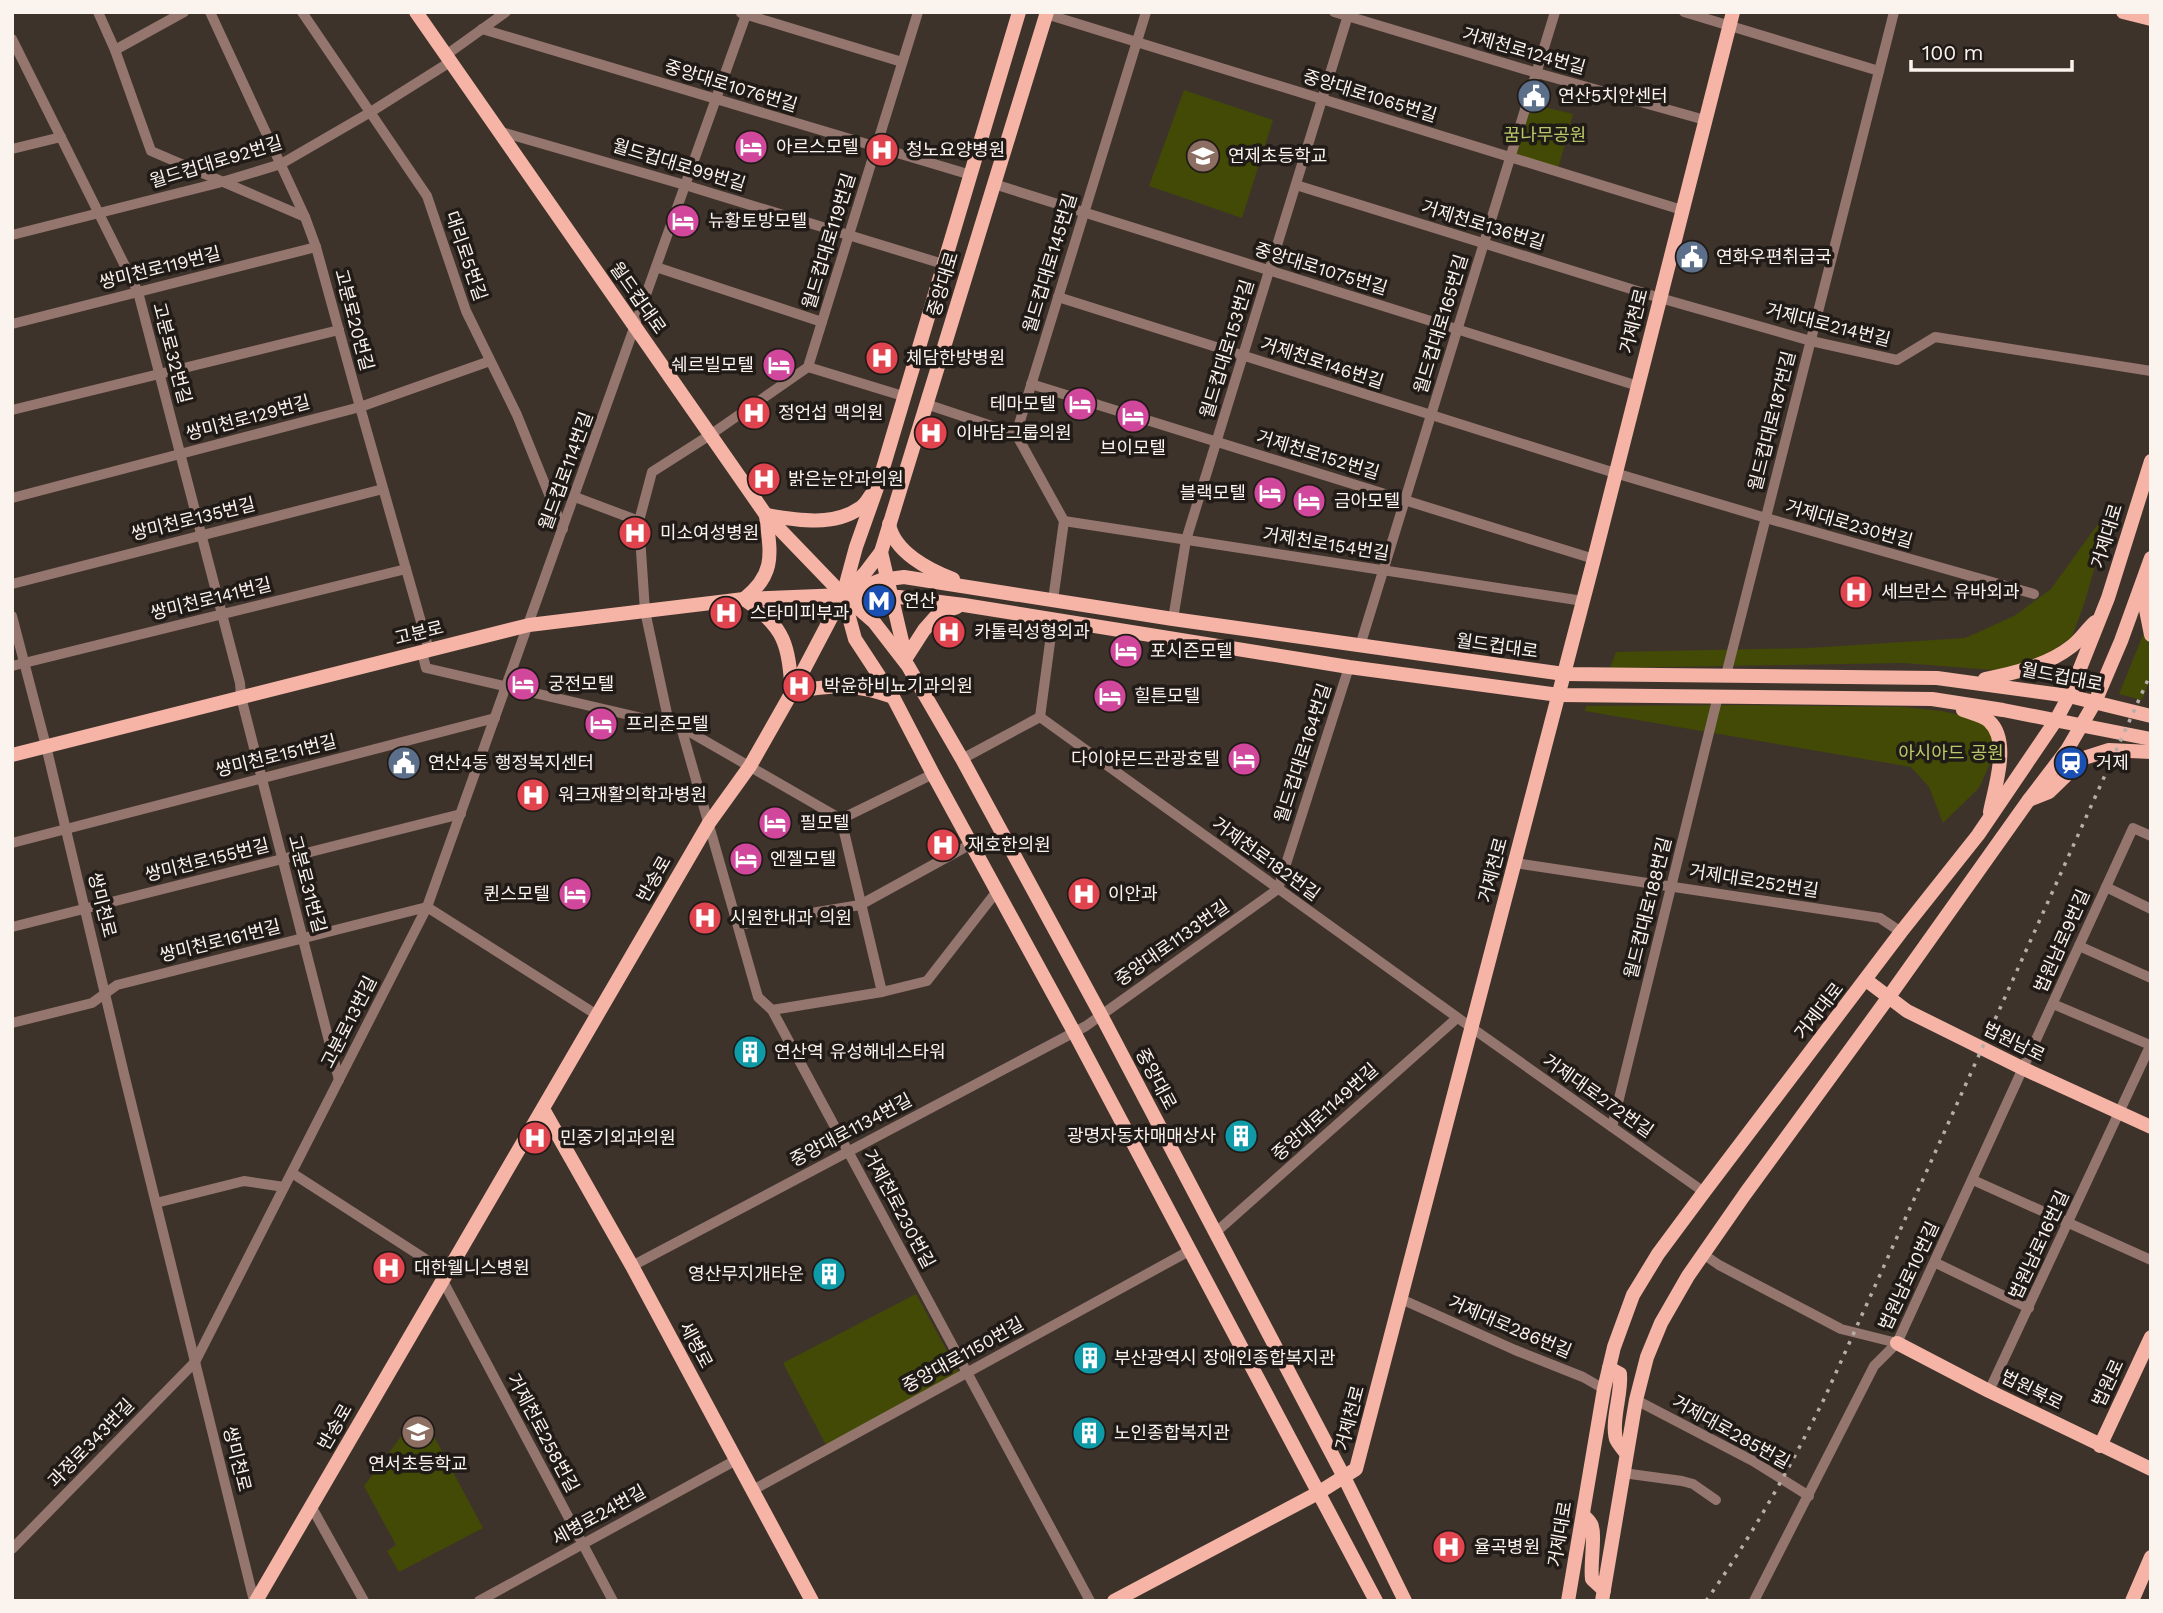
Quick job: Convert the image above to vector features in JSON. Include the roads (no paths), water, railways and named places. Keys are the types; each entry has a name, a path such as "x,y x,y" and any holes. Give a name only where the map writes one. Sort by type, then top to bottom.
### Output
{"main road":[{"name":"월드컵대로","path":"416,12 766,515 843,595 887,579 904,577 1173,619 1564,674 1937,677 2069,696 2151,716"},
{"name":"중앙대로","path":"843,595 1019,12"},
{"path":"2123,12 2151,19"},
{"name":"중앙대로","path":"843,595 881,552 1047,13"},
{"name":"거제천로","path":"1114,1601 1131,1597 1356,1469 1559,695 1731,19"},
{"name":"거제대로","path":"1567,1601 1604,1389 1624,1315 1633,1295 1658,1254 1989,818 2056,720 2069,696 2102,613 2151,460"},
{"path":"878,485 862,507 841,516 815,521 766,515 770,553 766,575 758,588 744,599 762,611 777,628 789,653 792,692 850,685 873,689 893,697"},
{"path":"889,524 897,542 923,565 977,589"},
{"path":"881,552 907,662"},
{"path":"1603,1595 1636,1401 1647,1357 1661,1323 1703,1254 2067,750 2095,702 2121,641 2151,558"},
{"path":"2151,568 2146,610 2151,635"},
{"name":"중앙대로","path":"843,595 874,622 907,662 962,759 1101,1015 1344,1477 1405,1601"},
{"path":"1376,1601 1189,1251 1080,1029 997,891 893,697 855,639 843,595 964,605 1349,667 1559,695 1932,699 2151,739"},
{"name":"고분로","path":"12,755 529,625 744,599 843,595"},
{"name":"반송로","path":"255,1601 709,823 750,766 843,595"},
{"path":"907,662 924,631 939,613 964,605"},
{"path":"1971,681 2012,674 2038,665 2072,646 2102,613"},
{"path":"1932,699 1987,719 2000,739 2001,754 1989,818"},
{"path":"2028,801 2049,792 2084,758 2109,750 2151,752"},
{"name":"법원남로","path":"1866,980 1907,1011 2024,1069 2151,1127"},
{"name":"세병로","path":"543,1109 632,1266 812,1601"},
{"name":"법원로","path":"2101,1446 2151,1337"},
{"name":"법원북로","path":"1898,1343 1989,1391 2151,1469"},
{"path":"1609,1368 1620,1374 1622,1388 1615,1427 1617,1441 1626,1453"},
{"path":"1583,1515 1591,1523 1593,1533 1590,1566 1592,1579 1603,1595"},
{"path":"2132,1601 2151,1557"}],"street":[{"path":"98,12 115,50 151,151 305,218"},
{"path":"115,50 184,12"},
{"name":"고분로20번길","path":"210,12 281,164 316,247 406,569 426,651"},
{"name":"대리로5번길","path":"302,12 427,196 466,311 517,415 563,529"},
{"name":"월드컵대로92번길","path":"12,235 222,182 281,164 369,113 448,58 506,12"},
{"name":"월드컵대로119번길","path":"808,367 918,12"},
{"name":"월드컵대로145번길","path":"1017,433 1146,12"},
{"name":"거제천로124번길","path":"1334,12 1705,120"},
{"name":"월드컵대로165번길","path":"1360,646 1555,12"},
{"path":"1684,12 1731,19 1879,71"},
{"name":"월드컵대로187번길","path":"1726,675 1894,12"},
{"path":"744,13 902,62"},
{"name":"월드컵로114번길","path":"529,625 636,328 744,13"},
{"name":"중앙대로1065번길","path":"1047,13 1682,210"},
{"name":"월드컵대로153번길","path":"1173,619 1185,540 1349,15"},
{"name":"중앙대로1076번길","path":"482,29 971,175"},
{"name":"고분로32번길","path":"12,39 18,64 61,137 138,292 242,697"},
{"name":"월드컵대로99번길","path":"498,131 943,264"},
{"path":"12,149 61,137"},
{"name":"중앙대로1075번길","path":"994,184 1637,386"},
{"name":"거제천로136번길","path":"1296,185 1660,298"},
{"name":"쌍미천로119번길","path":"12,324 316,247"},
{"path":"656,267 822,322"},
{"name":"거제천로146번길","path":"1058,297 1615,473"},
{"name":"거제대로214번길","path":"1660,298 1811,341 1897,360 1935,337 2151,371"},
{"path":"12,410 339,330"},
{"name":"쌍미천로129번길","path":"12,498 360,407 490,361"},
{"path":"669,723 645,611 639,521 652,472 808,367 903,396"},
{"name":"거제천로152번길","path":"1031,384 1594,559"},
{"path":"926,404 1017,433 1064,521 1053,600"},
{"name":"거제대로230번길","path":"1615,473 2034,594"},
{"name":"쌍미천로135번길","path":"12,584 383,489"},
{"path":"575,497 639,521"},
{"name":"거제천로154번길","path":"1064,521 1583,601"},
{"name":"쌍미천로141번길","path":"12,666 406,569"},
{"name":"쌍미천로","path":"12,617 255,1601"},
{"path":"962,759 1040,718 1053,620"},
{"name":"고분로13번길","path":"195,1362 427,907 529,625"},
{"path":"426,651 426,668 681,727 841,819 882,992"},
{"name":"월드컵대로164번길","path":"1278,889 1349,667"},
{"name":"월드컵대로188번길","path":"1612,1127 1718,696"},
{"name":"고분로31번길","path":"242,697 339,1080"},
{"name":"쌍미천로151번길","path":"12,843 495,718"},
{"name":"거제천로182번길","path":"1040,718 1472,1028"},
{"name":"거제천로230번길","path":"681,727 758,997 772,1010 1090,1601"},
{"path":"841,819 933,774"},
{"name":"쌍미천로155번길","path":"12,927 461,814"},
{"name":"법원남로9번길","path":"2024,1069 2133,828 2151,836"},
{"path":"738,925 860,905 971,844"},
{"name":"거제대로252번길","path":"1515,863 1880,918 1901,932"},
{"path":"2106,887 2151,909"},
{"name":"중앙대로1133번길","path":"1080,1029 1278,889"},
{"path":"772,1010 882,992 927,981 997,891"},
{"path":"427,907 597,1015"},
{"name":"쌍미천로161번길","path":"12,1023 92,1003 117,985 427,907"},
{"path":"2080,946 2151,978"},
{"path":"2053,1004 2150,1045"},
{"name":"중앙대로1149번길","path":"1215,1233 1457,1018"},
{"name":"거제대로272번길","path":"1472,1028 1704,1192"},
{"name":"중앙대로1134번길","path":"632,1266 1080,1029"},
{"name":"법원남로16번길","path":"1989,1391 2150,1045"},
{"name":"법원남로10번길","path":"1754,1601 1874,1366 1898,1343 2024,1069"},
{"path":"292,1173 445,1277"},
{"path":"1973,1180 2151,1260"},
{"path":"156,1203 244,1181 284,1187"},
{"name":"중앙대로1150번길","path":"752,1490 1189,1251"},
{"path":"1703,1254 1718,1265 1841,1329 1898,1343"},
{"path":"1936,1263 2029,1308"},
{"name":"거제천로258번길","path":"445,1277 613,1601"},
{"name":"거제대로286번길","path":"1401,1299 1583,1377 1604,1389"},
{"name":"과정로343번길","path":"12,1549 195,1362"},
{"name":"거제대로285번길","path":"1636,1401 1753,1461 1808,1496"},
{"name":"세병로24번길","path":"479,1601 736,1460"},
{"path":"1623,1474 1693,1484 1716,1500"},
{"path":"311,1506 364,1601"}],"railway":[{"path":"1706,1601 1770,1501 1825,1397 2151,673"}],"place":[{"name":"연산5치안센터","path":"1534,96"},
{"name":"아르스모텔","path":"751,147"},
{"name":"청노요양병원","path":"882,150"},
{"name":"연제초등학교","path":"1203,156"},
{"name":"뉴황토방모텔","path":"683,221"},
{"name":"연화우편취급국","path":"1692,257"},
{"name":"체담한방병원","path":"882,358"},
{"name":"쉐르빌모텔","path":"779,365"},
{"name":"테마모텔","path":"1080,404"},
{"name":"정언섭 맥의원","path":"754,413"},
{"name":"브이모텔","path":"1133,416"},
{"name":"이바담그룹의원","path":"931,433"},
{"name":"밝은눈안과의원","path":"764,479"},
{"name":"블랙모텔","path":"1270,493"},
{"name":"금아모텔","path":"1309,501"},
{"name":"미소여성병원","path":"635,533"},
{"name":"세브란스 유바외과","path":"1856,592"},
{"name":"연산","path":"879,601"},
{"name":"스타미피부과","path":"726,613"},
{"name":"카톨릭성형외과","path":"949,632"},
{"name":"포시즌모텔","path":"1126,651"},
{"name":"궁전모텔","path":"523,684"},
{"name":"박윤하비뇨기과의원","path":"799,686"},
{"name":"힐튼모텔","path":"1110,696"},
{"name":"프리존모텔","path":"601,724"},
{"name":"다이야몬드관광호텔","path":"1244,759"},
{"name":"연산4동 행정복지센터","path":"404,763"},
{"name":"거제","path":"2071,763"},
{"name":"워크재활의학과병원","path":"533,795"},
{"name":"필모텔","path":"775,823"},
{"name":"재호한의원","path":"943,845"},
{"name":"엔젤모텔","path":"746,859"},
{"name":"퀸스모텔","path":"575,894"},
{"name":"이안과","path":"1084,894"},
{"name":"시원한내과 의원","path":"705,918"},
{"name":"연산역 유성해네스타워","path":"750,1052"},
{"name":"광명자동차매매상사","path":"1241,1136"},
{"name":"민중기외과의원","path":"535,1138"},
{"name":"대한웰니스병원","path":"389,1268"},
{"name":"영산무지개타운","path":"829,1274"},
{"name":"부산광역시 장애인종합복지관","path":"1090,1358"},
{"name":"연서초등학교","path":"418,1432"},
{"name":"노인종합복지관","path":"1089,1433"},
{"name":"율곡병원","path":"1449,1547"}],"park label":[{"name":"꿈나무공원","path":"1545,135"},
{"name":"아시아드 공원","path":"1951,753"}]}
